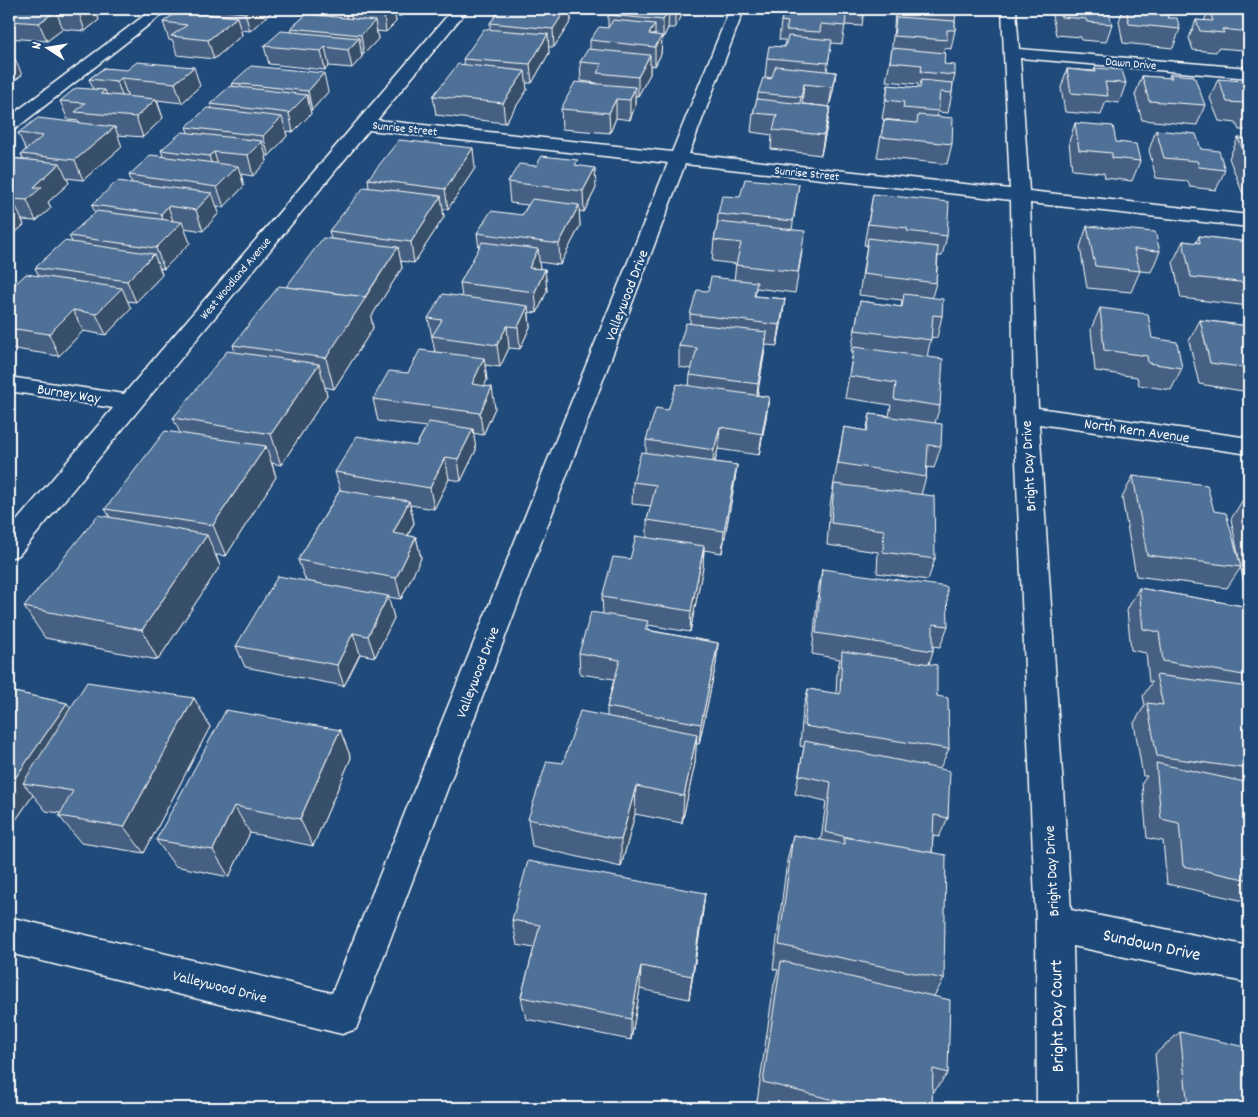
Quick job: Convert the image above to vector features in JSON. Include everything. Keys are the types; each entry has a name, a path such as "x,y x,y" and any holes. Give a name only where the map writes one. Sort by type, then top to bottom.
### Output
{"street":[{"path":"9,125 162,9"},
{"name":"West Woodland Avenue","path":"9,548 461,9"},
{"name":"Valleywood Drive","path":"9,935 342,1015 737,9"},
{"name":"Bright Day Drive","path":"1008,9 1020,196 1026,414 1054,924"},
{"name":"Dawn Drive","path":"1012,53 1249,73"},
{"name":"Sunrise Street","path":"366,124 1249,221"},
{"name":"Burney Way","path":"9,384 130,402"},
{"name":"North Kern Avenue","path":"1026,414 1249,446"},
{"name":"Sundown Drive","path":"1054,924 1249,964"},
{"name":"Bright Day Court","path":"1054,924 1057,1108"}],"building":[{"path":"14,9 84,9 79,13 56,11 39,23 9,21 9,12"},
{"path":"207,9 250,9 245,13"},
{"path":"388,9 384,14 350,11 346,14 304,10"},
{"path":"501,9 566,9 553,29 490,23"},
{"path":"611,9 676,9 669,10 663,20 608,15"},
{"path":"899,9 956,9 956,13"},
{"path":"1059,9 1101,9 1102,12 1109,13 1112,24 1061,17"},
{"path":"1126,9 1166,9 1168,18 1177,18 1180,29 1129,24"},
{"path":"1209,9 1243,12 1249,32 1222,29 1224,33 1200,31 1196,20 1213,21"},
{"path":"784,10 846,15 845,26 821,24 820,32 786,30 788,22 781,21"},
{"path":"178,11 237,17 208,40 171,36 187,25 163,22"},
{"path":"307,14 375,21 361,35 291,28"},
{"path":"896,17 955,21 955,30 947,30 947,40 894,36"},
{"path":"613,20 655,24 649,34 662,36 655,47 590,40 599,27 608,28"},
{"path":"484,29 548,34 530,64 463,59"},
{"path":"281,31 359,38 348,50 325,47 321,51 264,46"},
{"path":"788,36 832,40 828,63 767,58 769,46 785,47"},
{"path":"892,48 945,53 944,64 955,65 955,75 921,72 922,65 890,62"},
{"path":"588,49 650,55 638,77 597,73 602,64 580,62"},
{"path":"137,62 194,67 175,83 121,78 117,82 89,79 104,68 127,70"},
{"path":"458,64 525,71 503,103 433,96"},
{"path":"251,66 324,73 308,91 232,83"},
{"path":"776,66 836,72 832,87 804,84 801,97 758,93 763,78 771,79"},
{"path":"1095,68 1122,70 1126,83 1105,82 1108,96 1071,93 1067,69 1096,72"},
{"path":"1170,74 1194,76 1205,105 1149,101 1142,76 1172,78"},
{"path":"1218,79 1243,81 1245,85 1249,85 1249,110 1245,103 1227,102"},
{"path":"921,80 953,83 952,93 940,92 938,111 903,108 904,102 886,100 888,85 920,88"},
{"path":"575,82 635,87 630,100 616,99 609,113 561,109"},
{"path":"230,86 307,95 289,113 210,104"},
{"path":"76,88 105,90 101,94 156,99 136,117 75,112 85,103 60,101"},
{"path":"757,99 830,107 824,135 773,130 777,115 753,113"},
{"path":"207,108 282,117 263,136 186,127"},
{"path":"918,115 953,118 952,144 881,137 884,120 917,123"},
{"path":"38,118 115,127 75,160 21,154 43,136 18,133"},
{"path":"1075,123 1113,126 1116,142 1136,144 1140,161 1112,158 1112,153 1079,150"},
{"path":"1156,130 1196,134 1201,149 1219,151 1225,170 1199,167 1197,161 1164,158"},
{"path":"182,132 262,141 248,155 214,152 209,156 161,150"},
{"path":"1238,138 1249,139 1249,165"},
{"path":"399,140 473,148 445,189 368,179"},
{"path":"151,155 238,166 217,187 129,175"},
{"path":"542,156 578,160 575,165 595,168 583,191 508,182 519,164 536,166"},
{"path":"9,158 60,163 34,187 42,187 27,200 9,199"},
{"path":"745,179 799,184 793,221 718,214 722,196 740,197"},
{"path":"117,181 212,193 196,210 168,206 161,214 92,205"},
{"path":"364,187 441,196 411,242 329,231"},
{"path":"873,194 949,202 947,236 907,231 907,228 868,224"},
{"path":"532,199 579,205 559,244 477,233 491,211 522,215"},
{"path":"9,203 15,204 9,209"},
{"path":"97,211 182,222 156,248 69,236"},
{"path":"718,222 805,231 798,272 736,265 741,243 714,240"},
{"path":"1087,226 1155,232 1160,251 1134,249 1140,271 1095,266"},
{"path":"1199,236 1249,242 1249,283 1191,277 1183,241 1200,243"},
{"path":"323,238 398,247 365,297 286,287"},
{"path":"868,238 938,247 936,283 863,274"},
{"path":"64,241 154,254 127,281 35,268"},
{"path":"482,242 538,249 529,268 545,269 535,292 460,283"},
{"path":"26,274 122,288 96,314 73,310 49,334 9,328 9,290"},
{"path":"711,277 757,282 754,296 785,299 780,325 690,314 697,290 708,291"},
{"path":"279,286 366,297 326,358 233,345"},
{"path":"443,294 528,306 518,327 507,326 497,345 432,336 442,320 428,318"},
{"path":"904,294 943,299 942,316 933,315 931,340 855,330 860,301 902,307"},
{"path":"1100,308 1148,314 1152,338 1177,342 1182,368 1148,363 1147,356 1104,350"},
{"path":"1200,320 1249,326 1249,368 1210,363"},
{"path":"686,323 767,332 758,384 690,375 697,348 679,346"},
{"path":"854,347 943,359 940,406 894,399 896,383 849,376"},
{"path":"420,350 484,358 472,384 492,387 480,413 373,399 389,371 408,373"},
{"path":"227,351 319,364 271,434 173,418"},
{"path":"677,384 769,397 762,434 720,427 714,450 646,440 656,408 668,410"},
{"path":"870,414 942,424 941,446 928,445 926,477 838,463 844,427 867,431"},
{"path":"429,422 473,429 458,459 445,457 430,488 335,472 357,436 416,446"},
{"path":"165,431 266,446 213,525 105,509"},
{"path":"641,452 737,465 724,531 647,520 656,485 633,482"},
{"path":"1133,476 1207,485 1214,511 1226,513 1241,567 1147,555"},
{"path":"834,484 934,496 935,559 883,552 884,530 831,523"},
{"path":"340,490 409,501 393,533 416,537 396,578 298,560"},
{"path":"1244,498 1249,498 1249,519"},
{"path":"98,515 207,535 142,630 24,607"},
{"path":"636,536 704,546 691,611 602,597 613,557 630,559"},
{"path":"822,569 947,587 948,626 933,624 933,651 816,633"},
{"path":"278,576 388,596 368,636 353,633 337,665 236,646"},
{"path":"1139,588 1249,607 1249,638 1247,637 1249,676 1163,661 1159,632 1143,629"},
{"path":"591,612 648,621 645,630 718,643 701,724 607,707 620,660 579,653"},
{"path":"842,651 937,665 937,696 948,698 949,749 804,726 808,689 840,694"},
{"path":"1156,675 1249,687 1249,769 1157,756 1147,703 1163,705"},
{"path":"87,682 194,698 124,827 59,816 73,791 23,783"},
{"path":"9,691 67,703 9,787"},
{"path":"226,710 340,730 300,819 234,806 213,850 156,840"},
{"path":"580,711 697,734 684,796 636,786 621,840 528,819 547,761 563,763"},
{"path":"805,741 950,771 948,818 934,815 932,853 825,832 831,782 799,775"},
{"path":"1156,763 1249,783 1249,880 1183,866 1179,823 1161,819"},
{"path":"793,835 844,844 844,837 946,855 944,979 779,945"},
{"path":"528,861 705,893 692,976 641,966 631,1019 521,997 540,925 512,920"},
{"path":"781,961 950,1000 948,1073 933,1069 932,1108 865,1108 763,1082"},
{"path":"1180,1032 1249,1048 1249,1108 1188,1108"}]}
